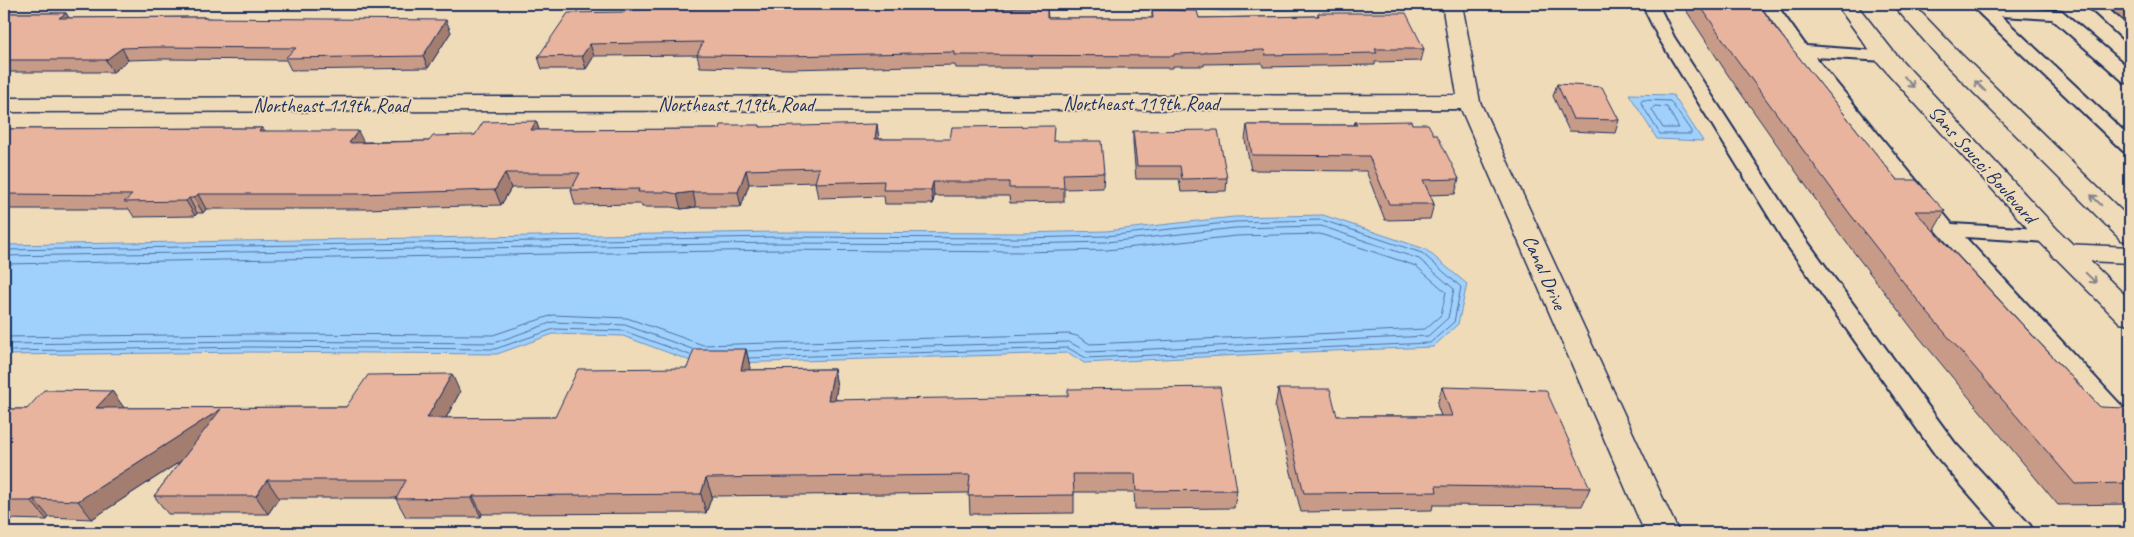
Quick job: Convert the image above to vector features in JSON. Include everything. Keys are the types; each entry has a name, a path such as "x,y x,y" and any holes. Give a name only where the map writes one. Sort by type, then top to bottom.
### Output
{"street":[{"name":"Canal Drive","path":"1452,4 1469,102 1662,533"},
{"name":"Sans Soucci Boulevard","path":"1846,4 1885,56 2056,243 2130,316"},
{"path":"1902,4 1954,59 2130,234"},
{"name":"Northeast 119th Road","path":"4,105 1469,102"},
{"path":"2056,243 2130,254"}],"lane":[{"path":"1650,4 1666,36 1790,233 1946,450 2020,533"},
{"path":"1768,4 1800,50 1946,230 2130,432"},
{"path":"2093,4 2130,36"},
{"path":"2130,78 2056,14 1984,10 2130,147"},
{"path":"1800,50 1885,56"},
{"path":"1946,230 2056,243"}],"water":[{"path":"1171,4 1354,4 1343,9 1222,11"},
{"path":"1629,94 1673,95 1703,141 1657,139"},
{"path":"1323,215 1425,249 1467,284 1458,324 1433,347 1084,363 1069,353 699,364 623,336 553,334 497,354 251,352 4,355 4,245 777,232 1022,233 1106,231 1234,217"}],"building":[{"path":"900,4 900,7 1047,8 1047,18 1153,18 1152,10 1197,11 1199,18 1319,16 1318,13 1406,13 1424,49 1375,49 1377,53 1265,55 1264,50 1174,54 1174,56 955,55 955,52 788,56 697,55 703,42 590,44 582,56 538,57 568,13 720,7"},
{"path":"1699,4 1759,4 1773,25 1897,180 1916,180 1945,211 1915,211 2100,407 2126,408 2130,412 2130,483 2075,484 1926,311 1850,214 1735,57"},
{"path":"4,13 66,13 59,18 204,17 446,20 423,56 285,58 296,48 155,47 122,48 106,60 4,60"},
{"path":"1557,84 1602,87 1619,120 1573,119"},
{"path":"536,121 531,130 720,129 721,125 760,125 760,127 877,124 875,139 950,139 952,127 1054,126 1053,141 1101,141 1104,173 1063,174 1064,188 1009,188 1009,182 933,182 931,190 883,190 884,181 815,183 819,168 746,170 738,192 677,194 638,192 639,189 571,190 580,173 505,173 495,190 358,194 198,194 186,201 124,202 132,195 4,194 4,129 262,128 259,131 358,131 349,143 429,141 433,136 475,135 483,122"},
{"path":"1411,121 1412,124 1428,124 1434,135 1437,135 1459,179 1423,180 1434,204 1389,204 1369,156 1252,155 1247,125 1357,125 1355,122"},
{"path":"1218,130 1227,178 1182,179 1180,166 1137,166 1133,131"},
{"path":"694,349 746,349 741,370 834,369 828,400 1068,396 1068,389 1220,387 1237,490 1136,491 1135,474 1073,474 1074,495 968,496 970,475 706,478 701,494 473,496 472,498 396,499 406,480 267,480 256,496 154,496 221,409 78,501 34,499 31,501 4,501 4,409 27,409 44,390 112,391 96,408 346,407 368,375 452,374 427,418 555,417 578,369 687,368"},
{"path":"1442,387 1546,390 1590,488 1436,486 1437,492 1304,493 1278,389 1330,389 1337,416 1452,416"}]}
